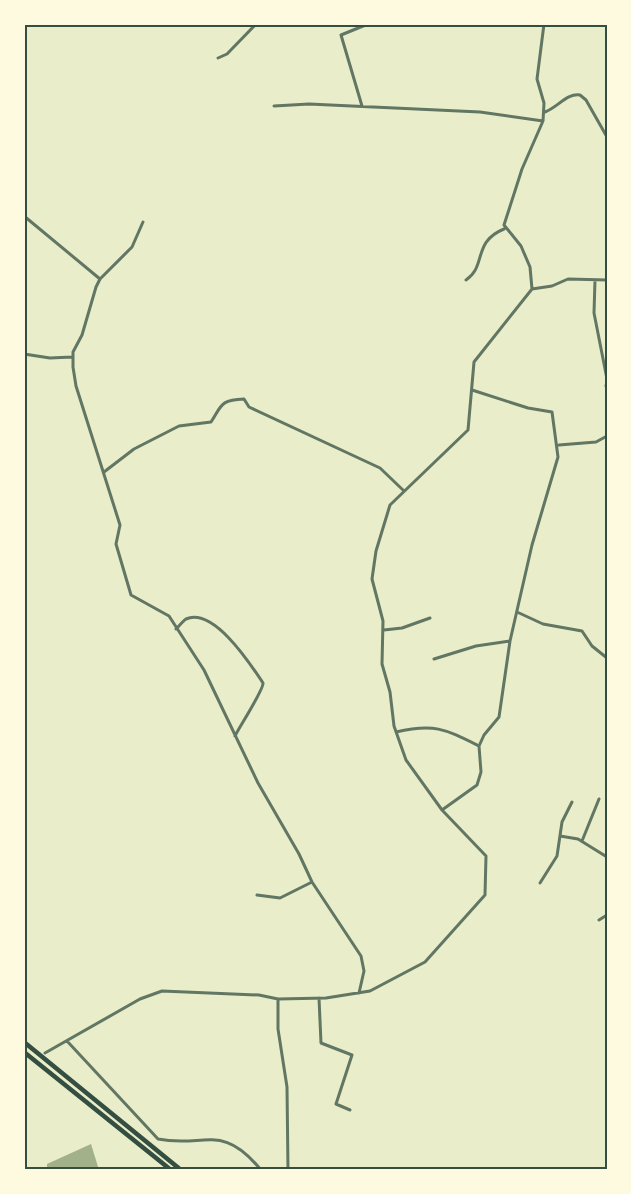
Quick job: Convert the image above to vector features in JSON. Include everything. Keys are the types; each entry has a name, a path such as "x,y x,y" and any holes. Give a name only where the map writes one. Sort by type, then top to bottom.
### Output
{"highway":[{"path":"24,1042 181,1170"},
{"path":"24,1053 171,1170"}],"street":[{"path":"218,58 227,54 256,24"},
{"path":"362,106 341,35 369,24"},
{"path":"45,1053 140,999 162,991 259,995 278,999 358,994 377,988 425,962 485,895 486,855 442,810 407,764 396,732 389,687 381,659 384,630 372,583 373,566 386,514 403,490 463,437 470,424 474,362 531,289 530,267 521,246 505,229 505,217 543,122 545,112 537,79 544,24"},
{"path":"545,112 558,106 567,97 580,96 586,100 607,136"},
{"path":"274,106 362,106 481,112 543,122"},
{"path":"24,216 100,279"},
{"path":"143,222 132,247 100,279 72,357 76,386 120,525 116,544 131,595 166,614 204,670 235,736 312,882 361,956 364,971 358,994"},
{"path":"466,280 473,274 485,241 505,229"},
{"path":"531,289 552,286 568,279 607,280"},
{"path":"595,280 594,314 607,380 606,386"},
{"path":"24,354 50,358 72,357"},
{"path":"442,810 477,785 481,772 479,746 484,735 499,717 510,641 532,545 558,457 559,446 552,412 528,408 472,390"},
{"path":"104,472 134,449 176,428 211,422 217,407 223,403 244,399 249,407 380,468 403,490"},
{"path":"559,446 597,442 607,436"},
{"path":"517,612 543,624 582,630 595,648 607,658"},
{"path":"176,629 185,620 191,618 216,627 238,648 263,683 263,688 235,736"},
{"path":"384,630 402,628 430,618"},
{"path":"434,659 477,646 510,641"},
{"path":"396,732 424,726 444,728 479,746"},
{"path":"582,841 598,799"},
{"path":"540,884 557,856 563,819 572,802"},
{"path":"561,836 582,841 607,857"},
{"path":"257,895 280,898 312,882"},
{"path":"598,920 607,915"},
{"path":"319,998 321,1043 352,1055 336,1104 350,1110"},
{"path":"278,999 278,1029 287,1087 288,1170"},
{"path":"67,1041 158,1139 222,1139 251,1159 261,1170"}],"shaded area":[{"path":"91,1144 99,1170 47,1170 47,1164"}]}
